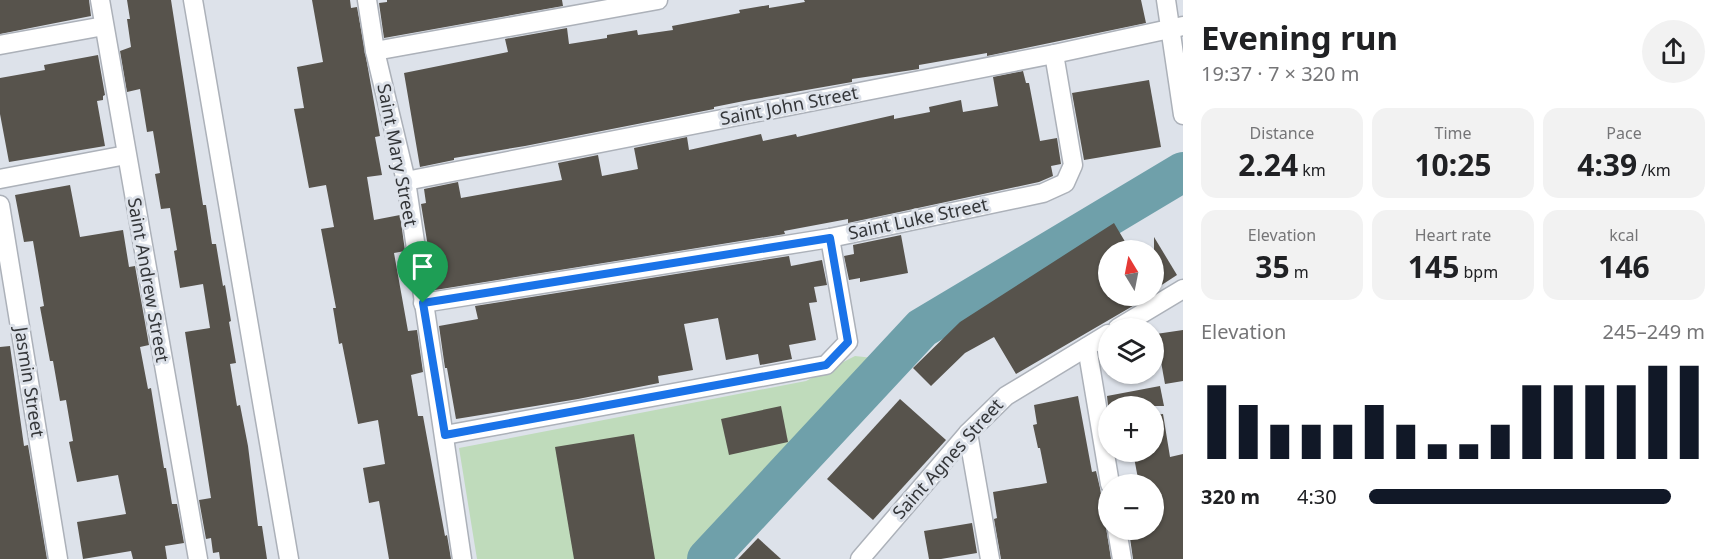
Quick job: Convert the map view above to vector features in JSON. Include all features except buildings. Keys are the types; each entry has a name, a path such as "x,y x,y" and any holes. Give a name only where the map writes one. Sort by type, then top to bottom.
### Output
{"street":[{"name":"Saint Andrew Street","path":"100,0 198,559"},
{"path":"193,0 289,559"},
{"name":"Saint Mary Street","path":"367,0 375,51 406,181 462,559"},
{"path":"375,51 658,0"},
{"path":"1166,0 1177,27 1183,115"},
{"path":"0,45 104,26"},
{"name":"Saint John Street","path":"406,181 1054,54 1177,27"},
{"name":"Saint Luke Street","path":"423,303 830,238 1043,193 1065,183 1073,165 1054,54"},
{"path":"0,179 126,155"},
{"name":"Jasmin Street","path":"0,205 58,559"},
{"path":"445,435 826,365 848,342 830,238"},
{"path":"1135,318 1183,290"},
{"name":"Saint Agnes Street","path":"860,559 968,433 1006,396 1098,340"},
{"path":"1087,347 1108,474"},
{"path":"968,433 990,559"},
{"path":"1119,540 1122,559"}],"green space":[{"path":"855,356 882,359 692,559 477,559 459,448 806,381"}],"waterway":[{"path":"707,559 922,328 1183,172"}],"route":[{"path":"830,238 848,342 826,365 445,435 423,303 830,238"}]}
